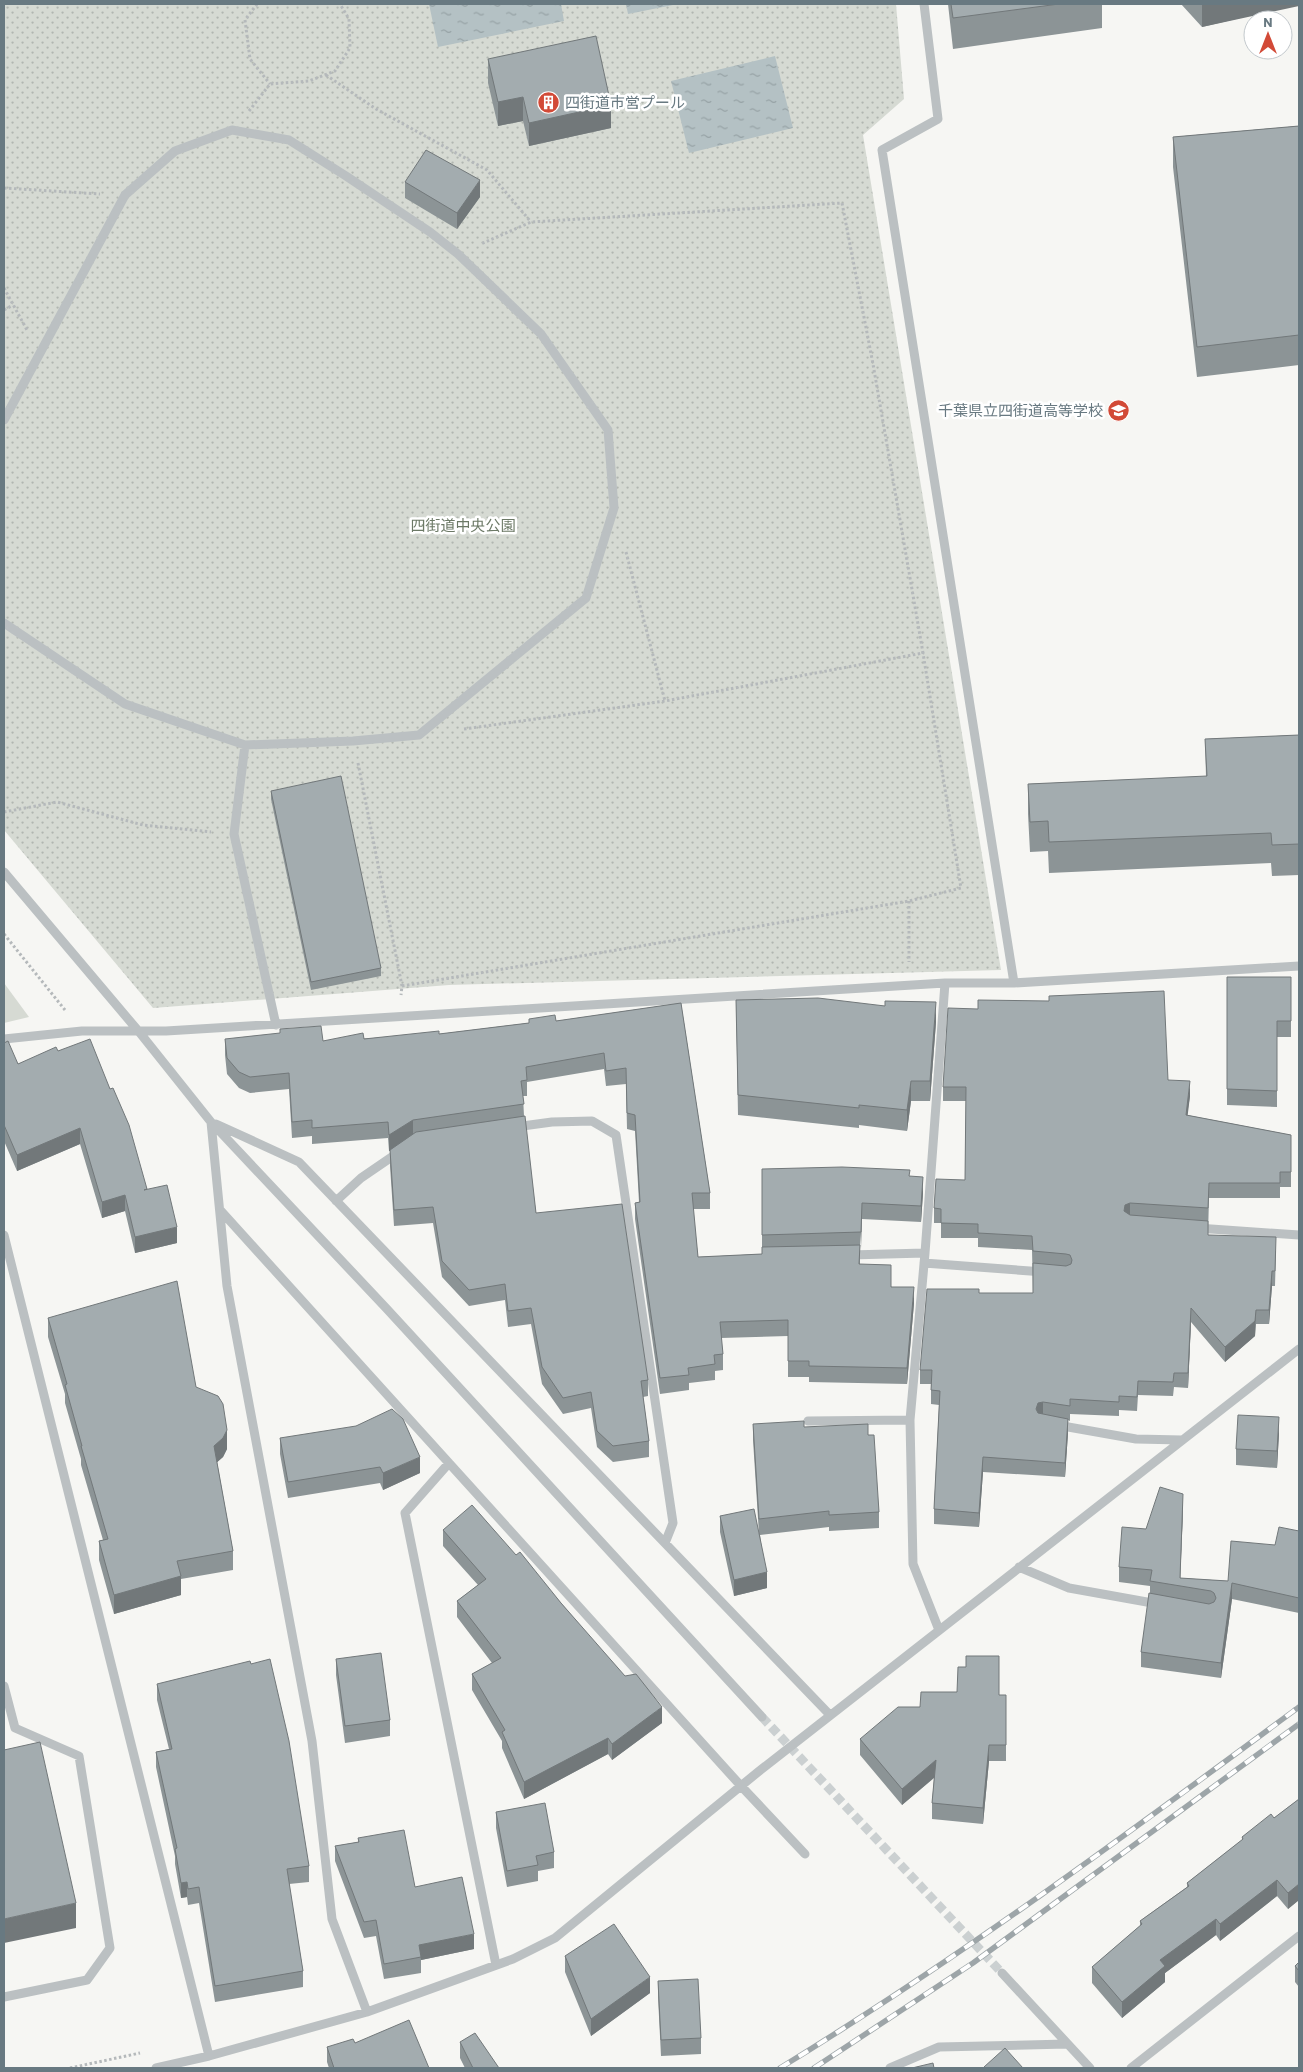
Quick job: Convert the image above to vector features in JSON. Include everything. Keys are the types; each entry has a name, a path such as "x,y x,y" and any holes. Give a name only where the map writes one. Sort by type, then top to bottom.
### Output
{"street":[{"path":"924,4 938,120 882,150 1014,983"},
{"path":"4,420 125,195 175,151 232,130 289,140 346,176 430,232 458,254 541,334 608,430 614,508 586,598 419,735 353,741 245,746 125,704 4,622"},
{"path":"245,746 234,834 276,1024"},
{"path":"4,872 140,1033 211,1122 386,1308 762,1717"},
{"path":"4,1039 82,1031 140,1033 910,985 1014,983 1299,966"},
{"path":"939,1630 913,1564 910,1420 925,1253 945,983"},
{"path":"503,1129 552,1122 592,1121 616,1135 673,1523 665,1543"},
{"path":"211,1122 299,1162 830,1715"},
{"path":"211,1122 227,1286 312,1741 332,1919 367,2012"},
{"path":"336,1201 361,1178 407,1147"},
{"path":"221,1211 741,1786 805,1854"},
{"path":"1190,1227 1299,1235"},
{"path":"4,1235 209,2056"},
{"path":"839,1255 925,1253"},
{"path":"924,1263 1057,1273"},
{"path":"156,2068 209,2056 367,2012 513,1959 555,1938 830,1715 1299,1348"},
{"path":"808,1421 910,1420"},
{"path":"1051,1424 1136,1439 1182,1440"},
{"path":"449,1464 405,1513 496,1965"},
{"path":"1019,1567 1069,1588 1163,1604"},
{"path":"4,1686 15,1728 79,1756 110,1948 87,1980 4,1997"},
{"path":"1131,2068 1299,1936"},
{"path":"1002,1973 1090,2068"},
{"path":"890,2068 939,2046 1067,2044"}],"path":[{"path":"257,4 245,20 250,59 270,84"},
{"path":"232,130 270,84 310,81 335,71 350,48 349,19 340,4"},
{"path":"326,75 376,109 487,170 531,222"},
{"path":"4,188 125,195"},
{"path":"402,986 909,901 961,888 873,364 842,203 531,222 458,254"},
{"path":"4,288 39,352"},
{"path":"4,310 13,305"},
{"path":"624,547 665,701"},
{"path":"458,730 665,701 923,653"},
{"path":"353,741 402,986 398,1017"},
{"path":"4,812 57,802 143,825 234,834"},
{"path":"909,901 910,985"},
{"path":"4,934 82,1031"}],"green space":[{"name":"四街道中央公園","path":"4,4 896,4 904,99 863,135 1001,970 449,985 153,1008 4,830"},
{"path":"4,983 29,1017 4,1023"}],"water":[{"path":"429,4 561,4 564,21 438,47"},
{"path":"626,4 678,4 628,14"},
{"path":"775,56 793,128 689,153 671,81"}],"building":[{"path":"951,4 1059,4 953,18"},
{"name":"四街道市営プール","path":"596,36 611,105 529,123 523,97 498,102 488,59"},
{"path":"1299,126 1299,335 1197,347 1173,137"},
{"path":"426,150 480,180 457,213 405,182"},
{"path":"1299,735 1299,844 1272,845 1271,833 1049,842 1048,821 1030,822 1028,784 1207,776 1205,739"},
{"path":"341,776 381,968 311,982 271,791"},
{"path":"1227,977 1291,977 1291,1021 1277,1021 1277,1091 1227,1089"},
{"path":"1164,991 1168,1080 1190,1081 1186,1115 1291,1135 1291,1172 1280,1172 1280,1183 1209,1183 1208,1208 1130,1203 1125,1205 1124,1211 1130,1215 1208,1221 1208,1235 1276,1237 1275,1271 1272,1271 1269,1310 1256,1310 1255,1321 1225,1347 1191,1308 1188,1373 1174,1373 1173,1382 1138,1381 1137,1397 1119,1396 1119,1402 1070,1399 1070,1406 1038,1403 1036,1409 1038,1413 1068,1419 1065,1463 983,1457 979,1513 934,1509 940,1391 931,1390 932,1370 920,1370 927,1289 979,1289 979,1293 1033,1293 1033,1263 1066,1266 1071,1264 1072,1260 1070,1255 1066,1254 1033,1251 1032,1236 978,1233 978,1224 941,1223 941,1209 934,1208 936,1179 965,1180 966,1087 943,1087 948,1008 978,1009 978,1000 1049,1001 1049,996"},
{"path":"818,998 885,1006 885,1001 936,1002 930,1081 911,1081 907,1110 859,1105 859,1108 738,1095 736,1000"},
{"path":"681,1003 710,1193 692,1193 698,1257 762,1254 762,1247 860,1245 859,1264 891,1265 891,1287 914,1287 907,1368 809,1366 809,1361 788,1361 788,1320 720,1322 723,1354 714,1355 715,1364 688,1368 689,1375 660,1378 635,1203 640,1202 635,1115 627,1113 626,1068 606,1071 604,1053 526,1067 527,1080 521,1081 524,1104 413,1120 389,1135 388,1122 312,1128 312,1120 292,1122 289,1073 250,1077 239,1072 227,1058 225,1039 280,1033 280,1029 321,1026 323,1041 363,1033 364,1039 439,1031 439,1034 529,1023 529,1019 555,1015 556,1021"},
{"path":"90,1039 110,1089 113,1088 129,1125 147,1189 144,1190 167,1185 177,1227 135,1237 125,1195 102,1202 80,1128 17,1155 4,1125 4,1043 8,1041 18,1064 56,1047 58,1051"},
{"path":"525,1116 536,1213 622,1204 648,1380 641,1381 649,1441 613,1446 597,1431 591,1392 563,1398 542,1367 531,1308 508,1311 505,1284 469,1290 442,1261 433,1207 394,1210 390,1150 416,1132"},
{"path":"842,1167 910,1170 909,1176 923,1177 921,1206 862,1203 861,1232 762,1235 762,1169"},
{"path":"177,1281 196,1387 218,1396 223,1404 227,1430 223,1438 214,1446 233,1551 177,1561 181,1576 114,1595 99,1541 108,1539 81,1446 65,1385 67,1384 48,1318"},
{"path":"392,1409 403,1419 420,1457 383,1473 380,1467 288,1482 280,1438 356,1426"},
{"path":"1238,1415 1279,1417 1277,1451 1236,1449"},
{"path":"804,1421 804,1427 868,1424 868,1435 874,1435 879,1512 829,1515 829,1511 759,1519 753,1424"},
{"path":"1160,1487 1183,1494 1180,1578 1228,1581 1231,1541 1275,1545 1279,1527 1299,1531 1299,1598 1232,1583 1221,1663 1141,1652 1149,1593 1209,1604 1214,1602 1216,1598 1211,1591 1150,1581 1152,1570 1119,1567 1122,1527 1146,1529"},
{"path":"472,1505 516,1555 520,1552 561,1603 625,1676 636,1674 662,1707 612,1744 608,1738 524,1782 502,1732 505,1730 472,1674 501,1658 457,1601 486,1579 443,1530"},
{"path":"754,1509 767,1572 734,1580 720,1516"},
{"path":"381,1653 390,1720 345,1726 336,1659"},
{"path":"966,1656 999,1656 999,1695 1006,1695 1006,1745 989,1745 983,1808 932,1803 936,1760 902,1789 860,1739 898,1707 920,1707 921,1692 957,1692 958,1667 966,1667"},
{"path":"270,1659 289,1741 309,1866 287,1869 303,1971 215,1986 199,1887 188,1889 187,1882 181,1883 175,1849 177,1848 156,1752 172,1749 157,1684 250,1661 251,1664"},
{"path":"40,1742 76,1903 4,1919 4,1750"},
{"path":"1299,1799 1299,1884 1288,1893 1277,1880 1220,1924 1216,1919 1160,1960 1165,1966 1122,2002 1092,1967 1142,1924 1140,1921 1189,1886 1187,1883 1243,1839 1242,1837 1271,1814 1274,1818"},
{"path":"545,1803 554,1852 536,1856 538,1865 507,1871 496,1812"},
{"path":"404,1830 415,1887 462,1877 474,1934 419,1945 421,1957 384,1964 376,1920 364,1922 335,1846 359,1842 358,1838"},
{"path":"614,1924 650,1977 591,2019 565,1956"},
{"path":"1299,1962 1299,1971 1295,1966"},
{"path":"698,1979 701,2038 661,2040 658,1981"},
{"path":"409,2020 429,2068 334,2068 327,2047 353,2039 355,2043"},
{"path":"475,2033 499,2068 473,2068 460,2042"},
{"path":"1005,2048 1023,2068 984,2067"},
{"path":"933,2063 934,2068 912,2068"}],"tunnel":[{"path":"762,1717 1002,1973"}],"railway":[{"path":"780,2068 913,1983 1044,1893 1299,1707"},
{"path":"814,2068 973,1963 1299,1724"}],"place":[{"name":"四街道市営プール","path":"549,102"},
{"name":"千葉県立四街道高等学校","path":"1119,410"}]}
